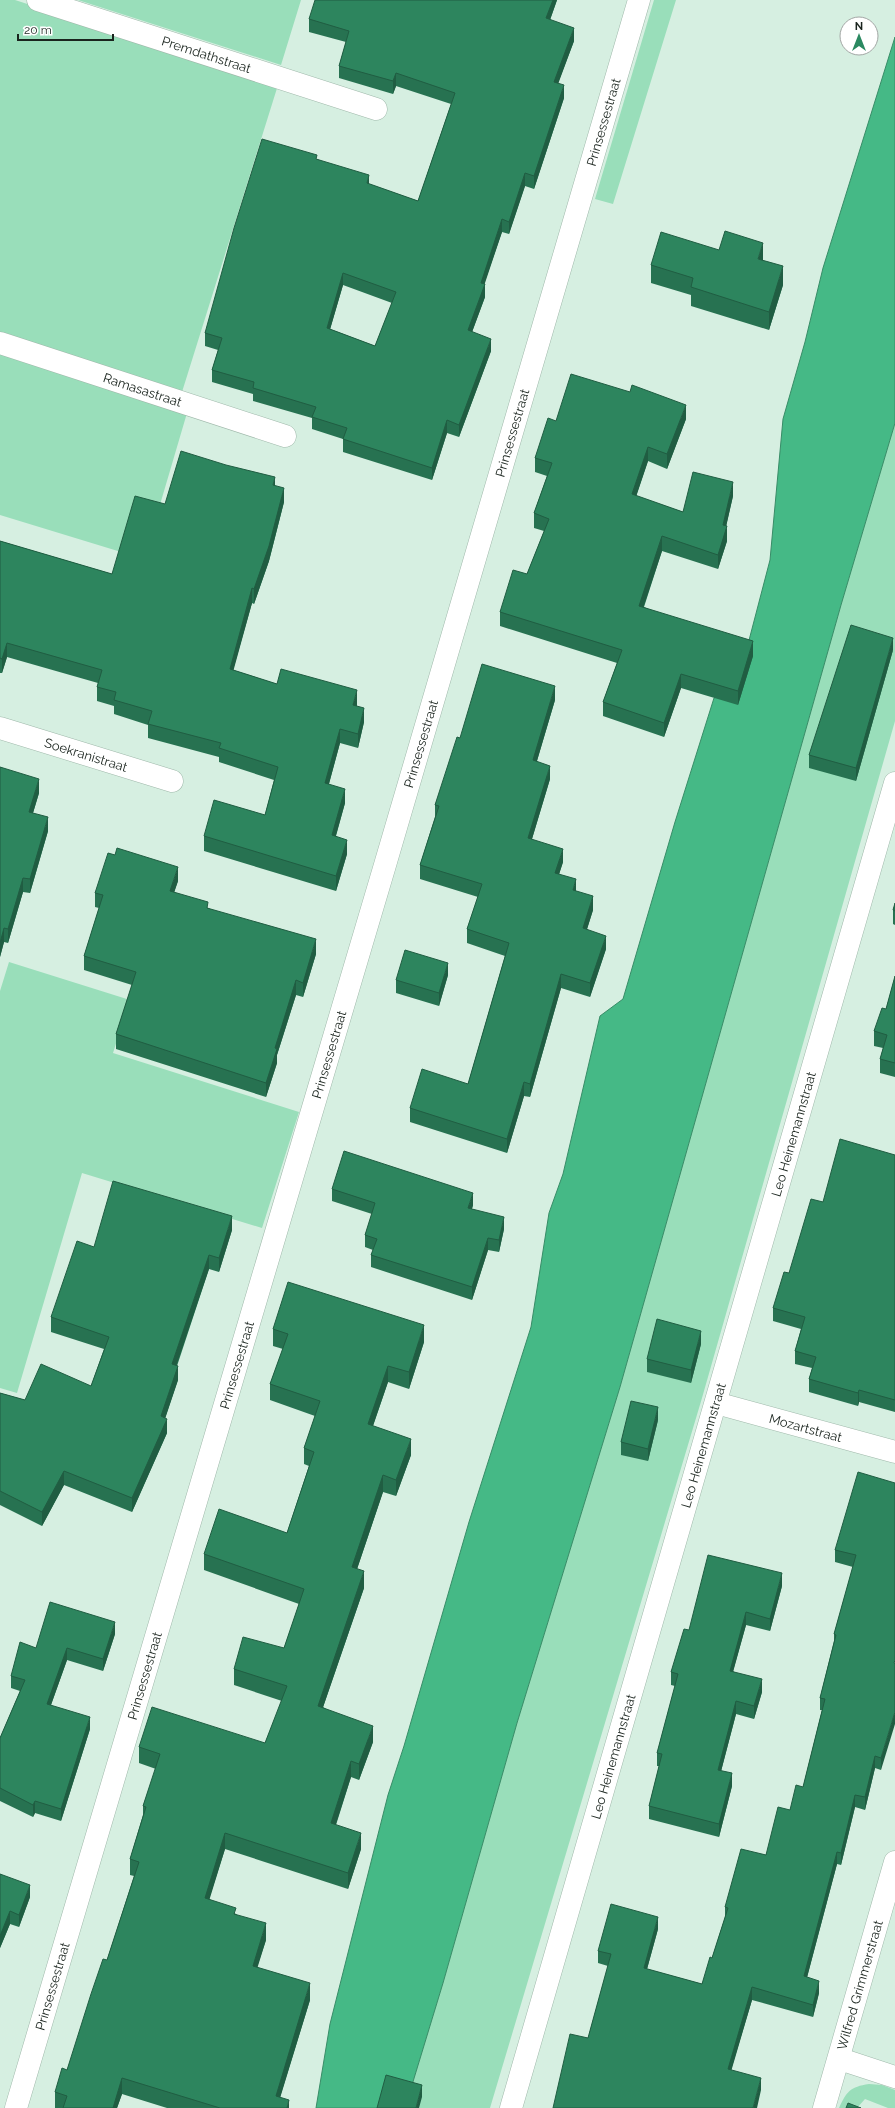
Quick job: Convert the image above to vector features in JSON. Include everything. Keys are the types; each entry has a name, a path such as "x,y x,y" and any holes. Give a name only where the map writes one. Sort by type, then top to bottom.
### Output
{"street":[{"name":"Premdathstraat","path":"38,0 376,109"},
{"name":"Prinsessestraat","path":"16,2108 374,903 639,0"},
{"name":"Ramasastraat","path":"0,343 285,436"},
{"name":"Soekranistraat","path":"0,728 172,780"},
{"name":"Leo Heinemannstraat","path":"511,2108 895,783"},
{"name":"Mozartstraat","path":"716,1403 895,1452"},
{"name":"Wilfred Grimmerstraat","path":"824,2108 840,2059 895,1862"},
{"path":"840,2059 895,2077"}],"shaded area":[{"path":"0,0 15,0 278,85 182,392 0,333"},
{"path":"78,0 301,0 281,65"},
{"path":"654,0 676,0 613,204 595,199"},
{"path":"895,37 895,423 841,605 620,1387 517,1723 443,1983 405,2108 316,2108 330,2024 388,1795 404,1746 469,1522 531,1327 549,1213 563,1174 600,1016 623,999 675,822 714,698 736,690 770,560 783,419 805,342 823,268"},
{"path":"0,352 187,413 144,559 0,515"},
{"path":"895,423 895,721 702,1398 490,2108 405,2108 443,1983 517,1723 620,1387 841,605"},
{"path":"9,962 130,1000 113,1053 299,1112 262,1228 82,1173 17,1393 0,1388 0,991"},
{"path":"869,2084 882,2085 895,2090 895,2108 888,2108 865,2099 857,2108 839,2108 844,2098 853,2088"}],"building":[{"path":"315,0 553,0 546,18 574,28 554,82 564,85 534,176 525,173 509,222 502,219 481,283 485,284 468,330 491,339 459,425 447,420 432,468 343,439 347,428 312,417 316,407 253,388 254,382 212,370 222,338 205,333 234,228 262,139 317,155 316,159 369,175 367,183 418,201 455,93 396,73 393,81 339,66 349,31 309,19","holes":["343,273 396,292 375,346 327,328"]},
{"path":"725,231 763,243 758,259 783,266 769,312 691,287 693,278 651,265 661,232 719,250"},
{"path":"571,374 630,392 632,385 686,405 667,454 648,447 632,494 683,512 693,472 733,482 723,525 727,526 718,555 662,536 639,606 753,641 738,691 681,674 664,723 603,702 622,650 500,612 513,570 527,574 549,519 534,513 552,463 535,458 548,418 556,421"},
{"path":"181,451 226,465 275,477 273,485 284,488 269,546 254,589 252,588 230,669 277,684 281,669 357,690 353,705 364,708 358,734 340,729 325,783 345,789 332,835 347,840 336,876 204,836 214,800 265,815 278,767 219,748 221,743 148,724 152,711 114,700 116,692 97,687 102,670 7,643 2,659 0,658 0,541 112,574 135,496 165,504"},
{"path":"851,625 893,638 856,768 809,755"},
{"path":"482,664 555,686 533,760 550,766 528,838 563,849 555,873 576,879 573,890 593,896 583,928 606,936 590,983 561,974 530,1084 524,1082 507,1139 410,1108 422,1069 468,1084 509,943 467,929 482,884 420,865 439,806 435,805 457,737 460,738"},
{"path":"0,767 39,779 29,812 48,817 30,879 23,878 8,929 4,928 0,943"},
{"path":"117,848 178,867 170,891 208,902 207,908 316,939 303,983 296,980 266,1083 116,1034 136,972 84,956 103,895 95,893 108,853 115,855"},
{"path":"405,950 448,963 439,993 396,980"},
{"path":"895,976 895,1063 880,1059 887,1035 874,1031 882,1008 886,1009"},
{"path":"840,1139 895,1155 895,1400 859,1390 858,1393 809,1379 816,1357 795,1351 805,1317 773,1308 784,1272 789,1273 811,1199 823,1202"},
{"path":"344,1151 473,1193 468,1208 504,1217 499,1240 488,1238 472,1287 371,1255 377,1239 365,1235 375,1203 332,1189"},
{"path":"113,1181 232,1216 219,1258 209,1255 172,1364 178,1366 161,1416 167,1419 132,1498 64,1471 42,1512 0,1491 0,1393 25,1400 41,1364 91,1386 109,1337 51,1317 77,1241 94,1247"},
{"path":"288,1282 424,1325 409,1372 388,1366 368,1424 411,1439 396,1480 383,1475 352,1567 364,1571 318,1706 373,1726 359,1764 351,1761 331,1823 361,1833 348,1873 225,1833 205,1898 236,1908 234,1914 266,1923 253,1966 310,1983 276,2096 289,2100 287,2108 220,2108 122,2078 113,2108 63,2108 67,2096 55,2092 62,2068 67,2070 103,1959 107,1960 139,1862 130,1859 146,1807 143,1806 160,1754 139,1747 152,1707 265,1743 287,1686 234,1669 243,1637 284,1648 304,1589 204,1554 219,1509 287,1533 314,1452 304,1448 320,1401 270,1384 288,1334 273,1329"},
{"path":"657,1319 701,1331 691,1370 647,1359"},
{"path":"631,1401 658,1407 648,1449 621,1442"},
{"path":"858,1472 895,1483 895,1712 881,1758 875,1756 865,1797 855,1795 841,1853 837,1852 804,1976 819,1981 813,2005 752,1987 728,2069 761,2078 753,2108 553,2108 570,2034 588,2038 611,1954 598,1951 611,1904 658,1917 644,1968 702,1984 728,1908 725,1907 741,1849 766,1855 778,1807 790,1810 796,1785 803,1787 825,1699 820,1698 836,1635 834,1634 856,1555 835,1550"},
{"path":"708,1555 782,1573 770,1619 746,1612 730,1671 762,1679 754,1706 736,1701 718,1770 732,1773 719,1824 649,1806 662,1754 657,1753 678,1674 671,1672 684,1629 689,1630"},
{"path":"50,1602 115,1622 103,1659 67,1648 47,1704 90,1717 61,1809 35,1801 33,1805 0,1788 0,1738 25,1680 11,1676 20,1642 36,1648"},
{"path":"0,1874 30,1885 19,1915 10,1911 0,1936"},
{"path":"386,2075 422,2085 416,2108 377,2108"},
{"path":"848,2103 861,2108 846,2108"}]}
